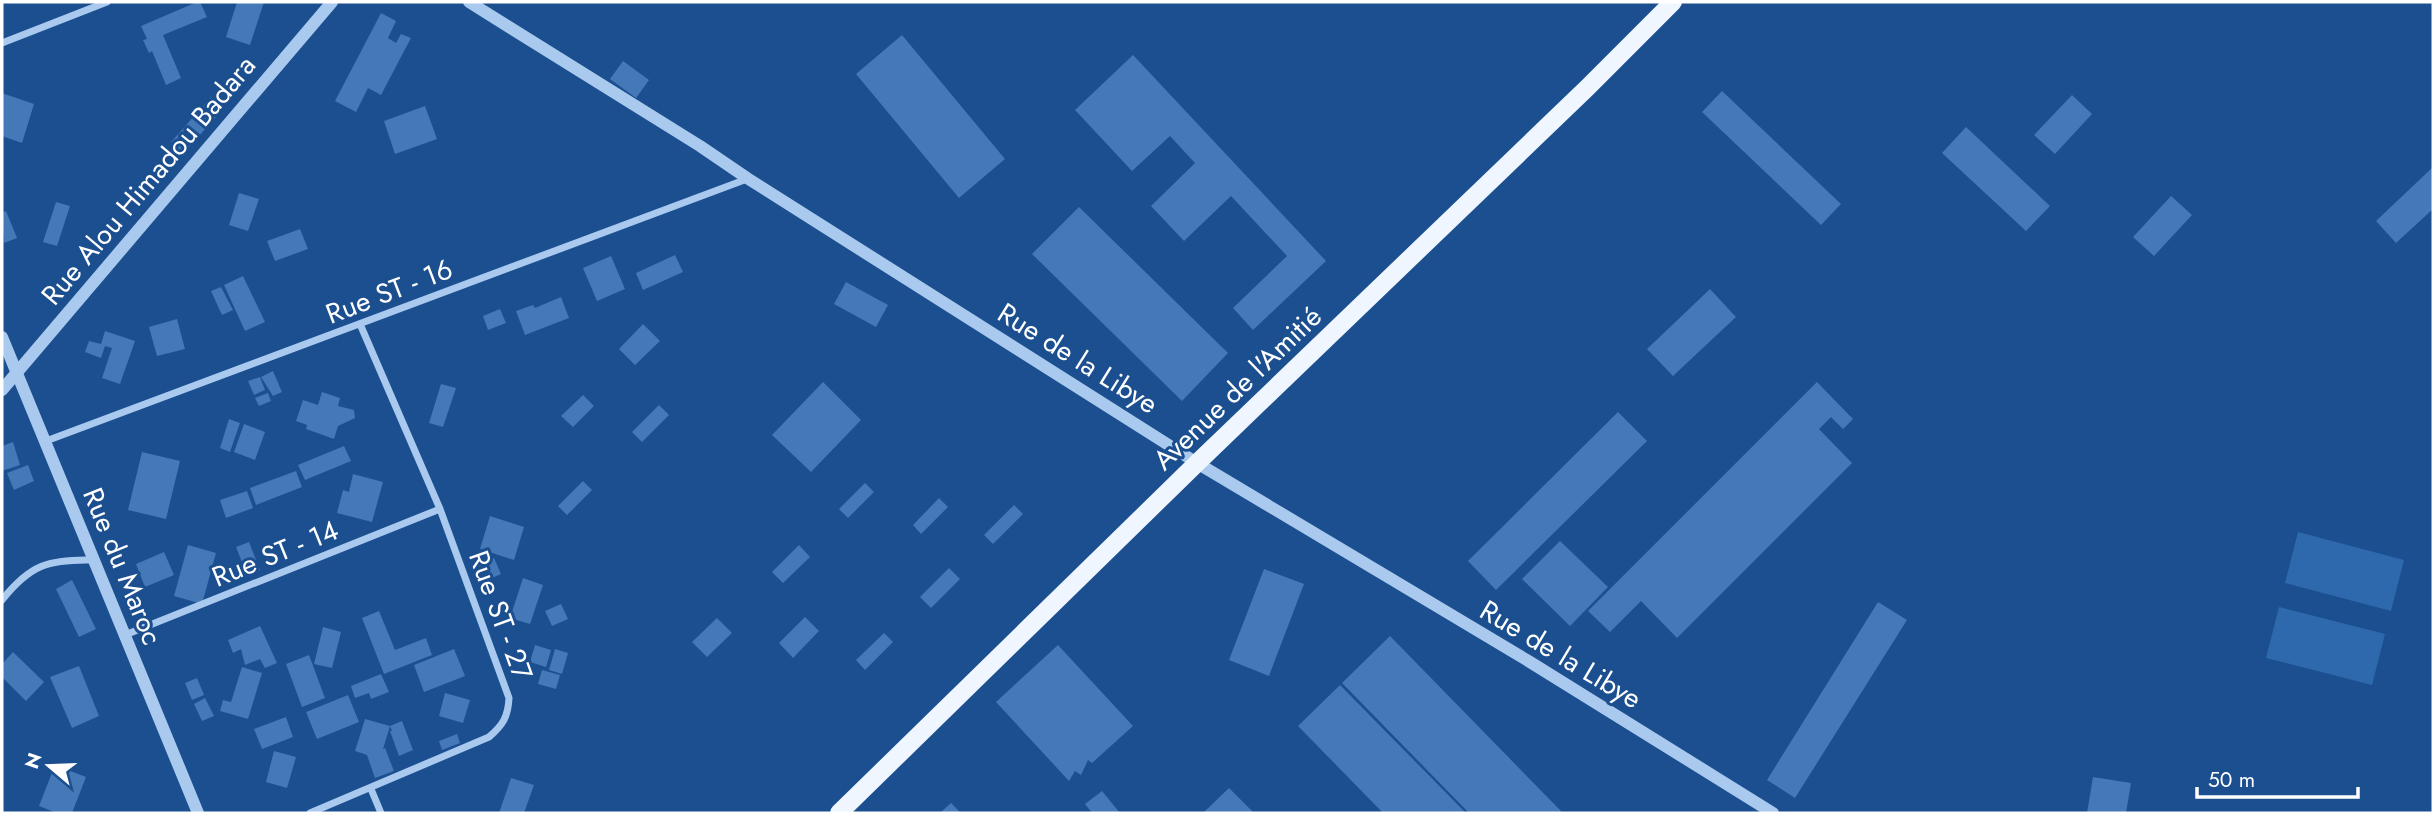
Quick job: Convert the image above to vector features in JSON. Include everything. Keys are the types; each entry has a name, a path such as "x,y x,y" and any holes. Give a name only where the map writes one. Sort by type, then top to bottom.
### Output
{"main road":[{"name":"Avenue de l'Amitié","path":"839,813 1673,2"}],"street":[{"path":"2,43 107,2"},
{"name":"Rue Alou Himadou Badara","path":"2,390 332,2"},
{"name":"Rue de la Libye","path":"469,2 691,140 1197,463 1530,662 1773,813"},
{"name":"Rue ST - 16","path":"46,441 747,178"},
{"name":"Rue ST - 27","path":"310,813 489,737 503,725 508,712 509,698 440,509 360,324"},
{"name":"Rue du Maroc","path":"2,337 198,813"},
{"name":"Rue ST - 14","path":"125,635 440,509"},
{"path":"2,600 29,572 48,563 66,559 93,560"},
{"path":"371,789 381,813"}],"shaded area":[{"path":"2298,532 2404,560 2391,611 2285,583"},
{"path":"2279,607 2385,634 2372,685 2266,658"}],"building":[{"path":"200,2 207,17 163,35 181,78 166,85 152,51 149,53 143,40 147,39 141,26"},
{"path":"237,2 264,2 250,45 226,37"},
{"path":"381,13 396,21 388,38 396,43 401,34 411,38 381,95 368,88 356,112 335,101"},
{"path":"902,35 1005,159 959,198 856,74"},
{"path":"1133,55 1326,261 1253,330 1233,308 1287,256 1231,196 1184,241 1151,206 1195,163 1170,136 1132,171 1075,110"},
{"path":"623,61 649,80 636,98 610,79"},
{"path":"1722,91 1841,204 1821,225 1702,112"},
{"path":"2,93 34,104 22,143 2,136"},
{"path":"2072,95 2092,114 2055,154 2034,135"},
{"path":"211,97 223,109 183,154 171,142"},
{"path":"425,106 437,139 395,154 384,121"},
{"path":"1966,127 2050,206 2026,231 1942,153"},
{"path":"2433,167 2433,209 2396,243 2376,221"},
{"path":"239,193 259,199 248,231 229,225"},
{"path":"2171,196 2192,215 2154,256 2133,237"},
{"path":"56,202 70,206 57,246 43,242"},
{"path":"1079,207 1228,353 1182,401 1032,254"},
{"path":"6,211 17,238 4,243 2,213"},
{"path":"300,229 308,249 275,261 267,241"},
{"path":"675,255 683,272 643,290 636,273"},
{"path":"611,256 625,289 597,301 583,268"},
{"path":"243,276 265,322 245,331 224,285"},
{"path":"846,282 888,305 876,327 834,304"},
{"path":"221,287 233,310 222,315 211,291"},
{"path":"1710,289 1736,317 1673,376 1647,349"},
{"path":"561,297 569,318 525,335 516,311 533,305 535,308"},
{"path":"500,309 506,323 488,330 483,316"},
{"path":"177,319 185,349 157,356 149,327"},
{"path":"643,324 660,341 635,365 619,349"},
{"path":"105,331 135,341 120,384 102,378 112,348 105,346 101,358 85,352 89,341 101,344"},
{"path":"273,371 282,392 273,396 261,377"},
{"path":"260,377 265,390 254,395 248,381"},
{"path":"823,382 861,420 811,472 772,435"},
{"path":"1817,382 1853,419 1843,429 1831,417 1819,429 1852,463 1677,638 1641,601 1610,632 1588,611"},
{"path":"441,384 456,388 443,427 429,423"},
{"path":"322,392 340,398 338,406 354,410 355,418 338,426 334,439 306,429 307,425 296,421 303,400 318,405"},
{"path":"268,393 271,401 259,406 255,398"},
{"path":"583,395 594,406 573,427 561,416"},
{"path":"659,405 669,415 642,442 632,432"},
{"path":"1618,412 1647,441 1496,590 1468,561"},
{"path":"229,419 240,423 230,452 220,448"},
{"path":"244,424 265,432 255,460 234,452"},
{"path":"13,442 20,465 2,471 2,446"},
{"path":"344,446 351,461 305,480 298,465"},
{"path":"142,452 180,461 166,519 128,510"},
{"path":"28,465 34,481 14,490 7,473"},
{"path":"296,471 302,487 256,505 250,488"},
{"path":"353,474 383,482 372,522 337,513 343,490 349,492"},
{"path":"583,481 592,490 567,515 558,506"},
{"path":"865,483 874,492 848,518 839,509"},
{"path":"247,491 253,508 226,518 220,500"},
{"path":"939,498 948,507 921,534 913,525"},
{"path":"1014,505 1023,514 993,544 984,535"},
{"path":"490,516 524,527 514,560 480,549"},
{"path":"1560,541 1608,587 1570,626 1522,579"},
{"path":"249,542 260,570 247,575 236,547"},
{"path":"188,545 216,553 202,604 174,596"},
{"path":"799,545 810,557 783,583 772,572"},
{"path":"164,552 174,575 145,587 136,564"},
{"path":"494,558 501,574 481,583 474,566"},
{"path":"949,568 960,579 931,608 920,597"},
{"path":"1264,569 1304,584 1269,676 1229,660"},
{"path":"523,578 543,585 530,624 510,618"},
{"path":"72,580 96,629 79,637 56,589"},
{"path":"1878,602 1907,620 1795,798 1767,780"},
{"path":"561,604 568,619 552,626 545,611"},
{"path":"379,611 395,650 426,638 432,655 384,674 362,618"},
{"path":"805,617 819,631 793,658 779,643"},
{"path":"717,618 732,633 707,657 692,642"},
{"path":"260,626 277,663 265,668 260,659 245,665 241,649 233,653 228,640"},
{"path":"323,627 341,632 332,668 314,664"},
{"path":"884,633 893,642 865,670 856,660"},
{"path":"1390,636 1561,811 1559,813 1469,813 1342,683"},
{"path":"535,645 551,650 546,667 530,662"},
{"path":"1058,645 1133,726 1092,763 1088,760 1081,775 1075,771 1069,781 996,702"},
{"path":"454,649 465,676 424,692 414,665"},
{"path":"555,649 568,653 562,674 549,670"},
{"path":"13,652 44,682 26,701 2,677 2,664"},
{"path":"309,655 325,698 302,707 286,664"},
{"path":"79,666 99,716 72,728 50,677"},
{"path":"242,667 262,673 248,719 220,711 223,700 231,702"},
{"path":"542,670 560,675 556,689 538,684"},
{"path":"381,674 389,692 371,699 369,693 355,698 351,686"},
{"path":"197,678 204,695 192,700 185,683"},
{"path":"1340,685 1466,813 1383,813 1298,726"},
{"path":"445,693 470,700 463,723 439,716"},
{"path":"348,695 359,722 317,739 306,712"},
{"path":"205,698 214,716 202,721 194,704"},
{"path":"286,717 293,737 262,749 254,729"},
{"path":"365,719 390,726 383,749 385,748 394,771 375,778 367,755 355,751"},
{"path":"402,721 413,750 399,756 390,726"},
{"path":"457,734 460,743 442,750 439,741"},
{"path":"274,751 296,757 287,788 266,782"},
{"path":"55,765 86,777 72,813 57,813 39,806"},
{"path":"2093,777 2131,783 2126,813 2087,813"},
{"path":"511,778 534,785 524,813 499,813"},
{"path":"1229,788 1254,813 1203,813"},
{"path":"1102,791 1120,813 1092,813 1085,804"},
{"path":"951,803 961,813 940,813"}]}
